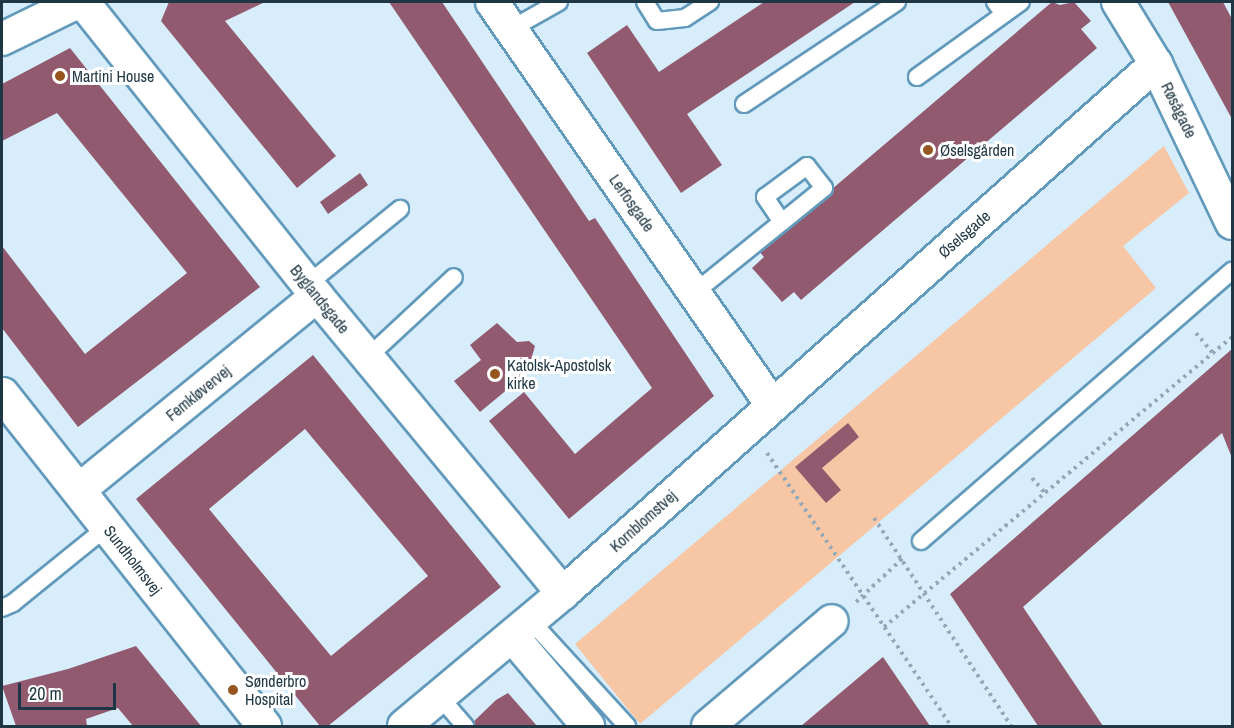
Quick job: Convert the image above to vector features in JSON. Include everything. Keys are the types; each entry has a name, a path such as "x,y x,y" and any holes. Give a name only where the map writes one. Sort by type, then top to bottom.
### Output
{"street":[{"path":"2,39 78,2"},
{"name":"Byglandsgade","path":"83,2 312,290 563,593"},
{"name":"Lerfosgade","path":"492,2 771,404"},
{"name":"Røsågade","path":"1118,2 1156,64 1231,216"},
{"name":"Øselsgade","path":"771,404 1156,64"},
{"name":"Femkløvervej","path":"79,490 312,290"},
{"name":"Sundholmsvej","path":"2,394 264,726"},
{"name":"Kornblomstvej","path":"404,726 563,593 771,404"},
{"path":"708,726 832,621"},
{"path":"521,628 588,726"}],"lane":[{"path":"511,29 559,2"},
{"path":"645,2 657,21 685,18 710,2"},
{"path":"744,104 897,2"},
{"path":"917,77 999,8 1021,2"},
{"path":"312,290 400,209"},
{"path":"694,293 782,222"},
{"path":"921,541 1233,271"},
{"path":"368,357 454,277"},
{"path":"2,608 13,603 107,527"},
{"path":"521,628 627,726"},
{"path":"439,696 465,726"}],"path":[{"path":"884,627 925,596 1233,337"},
{"path":"749,426 951,726"},
{"path":"874,518 1011,726"},
{"path":"832,621 864,596 921,541"}],"shaded area":[{"path":"1164,146 1189,193 1123,246 1156,288 640,724 575,644"}],"building":[{"path":"169,2 265,2 225,21 336,156 297,188 161,21"},
{"path":"389,2 442,2 589,221 595,218 714,396 569,519 489,421 524,392 575,454 652,388"},
{"path":"764,2 855,2 687,114 722,165 681,193 587,53 627,25 659,72"},
{"name":"Øselsgården","path":"1052,2 1060,5 1074,2 1091,21 1081,29 1097,48 801,300 794,292 782,302 752,268 764,257 759,251"},
{"path":"1168,2 1223,2 1232,19 1232,119"},
{"path":"70,48 260,287 78,427 2,328 2,246 85,354 187,273 57,113 2,141 2,84"},
{"path":"360,173 368,185 328,214 320,202"},
{"name":"Katolsk-Apostolsk kirke","path":"497,323 517,342 529,341 535,346 531,360 536,366 480,412 454,381 481,360 470,345"},
{"path":"1232,349 1232,458 1222,433 1023,607 1103,726 1038,726 950,594"},
{"path":"313,355 501,587 328,726 320,726 136,499","holes":["305,429 428,576 331,656 209,509"]},
{"path":"848,423 859,437 822,468 841,490 826,503 795,467"},
{"path":"136,646 201,726 133,726 118,708 86,719 87,726 16,726 2,686 68,669"},
{"path":"883,657 930,726 801,726"},
{"path":"508,693 537,726 469,726 496,700"}],"place":[{"name":"Martini House","path":"60,76"},
{"name":"Øselsgården","path":"928,150"},
{"name":"Katolsk-Apostolsk kirke","path":"495,374"},
{"name":"Sønderbro Hospital","path":"233,690"}]}
